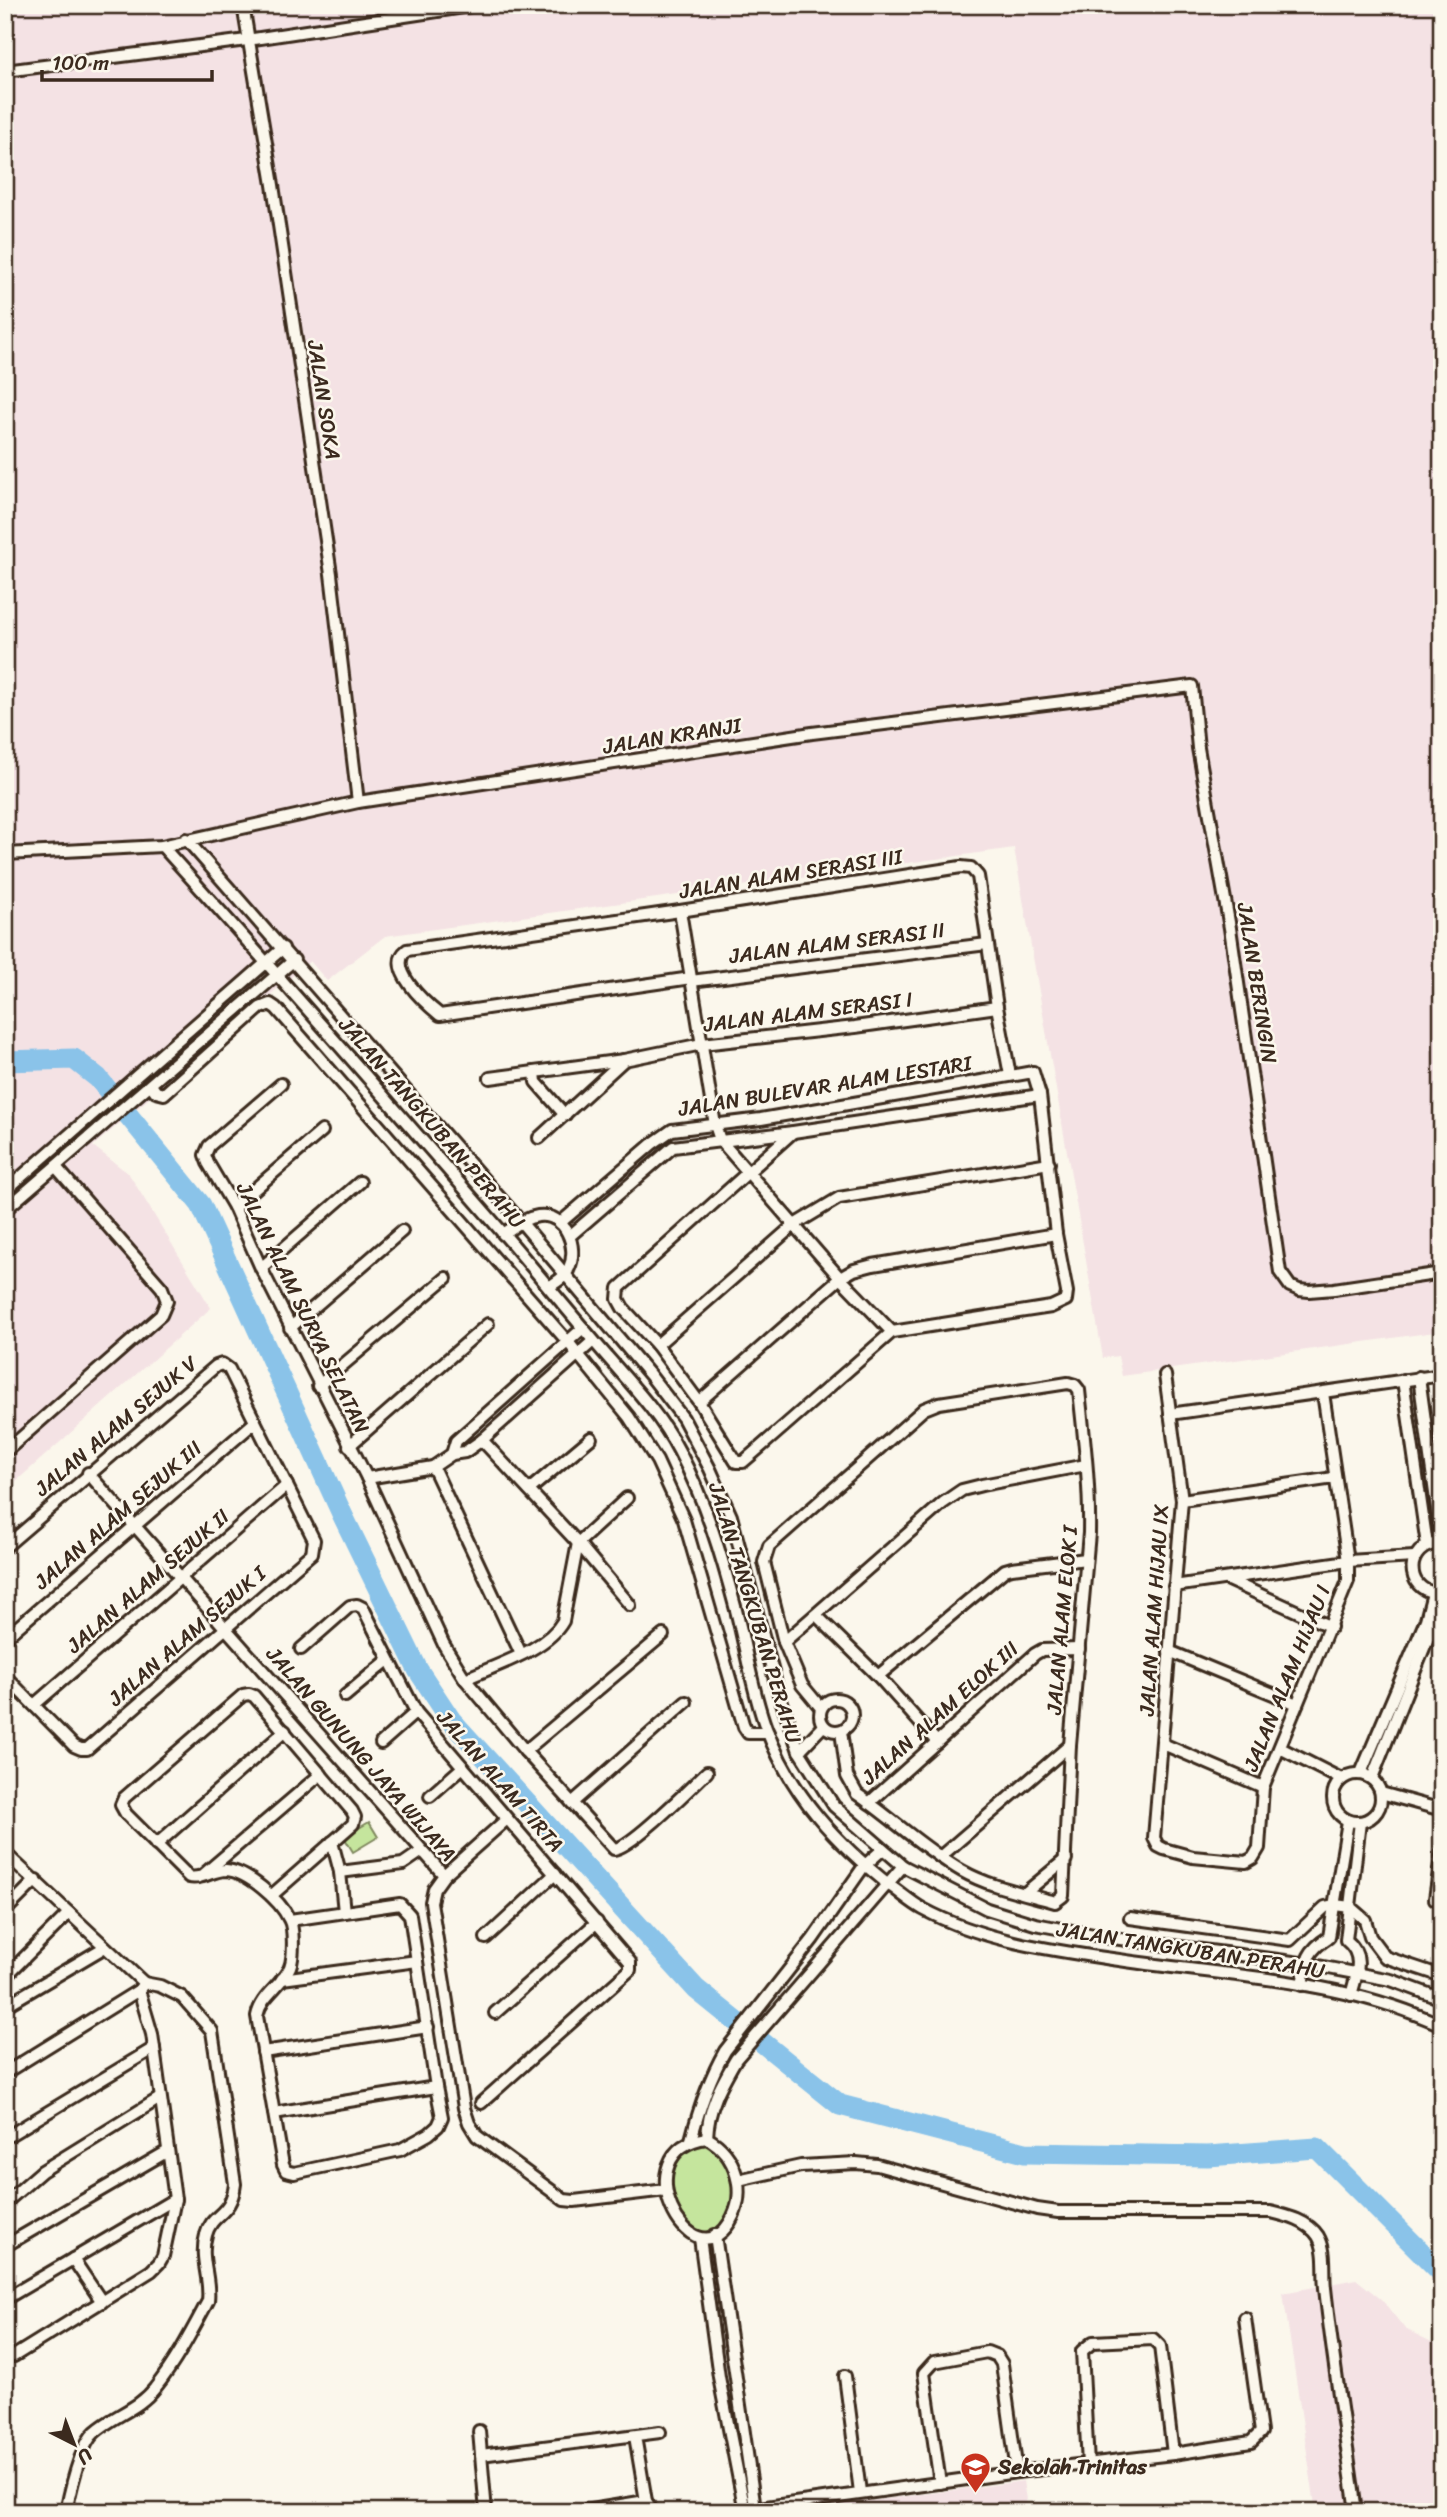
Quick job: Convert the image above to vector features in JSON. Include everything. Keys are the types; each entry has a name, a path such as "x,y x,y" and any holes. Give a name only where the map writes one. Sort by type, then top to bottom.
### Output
{"street":[{"name":"JALAN SOKA","path":"243,5 273,185 331,574 358,802"},
{"path":"5,71 247,40 477,5"},
{"name":"JALAN KRANJI","path":"5,853 162,846 358,802 812,733 1192,686"},
{"name":"JALAN BERINGIN","path":"1192,686 1198,748 1213,845 1230,928 1278,1267 1287,1283 1299,1290 1322,1290 1442,1273"},
{"name":"JALAN TANGKUBAN PERAHU","path":"186,839 295,960 522,1222 650,1375 683,1419 731,1516 778,1691 799,1751 834,1806 903,1866 987,1909 1035,1924 1108,1938 1306,1964 1391,1980 1442,1999"},
{"name":"JALAN TANGKUBAN PERAHU","path":"162,846 390,1103 626,1377 666,1428 683,1459 706,1513 734,1604 768,1733 783,1765 816,1815 830,1833 864,1866 922,1908 978,1931 1032,1946 1302,1985 1387,2004 1442,2025"},
{"name":"JALAN ALAM SERASI III","path":"440,1014 402,973 400,963 402,954 407,950 961,867 971,868 978,876 1010,1075"},
{"path":"680,911 715,1125 720,1140 840,1278 892,1332"},
{"name":"JALAN ALAM SERASI II","path":"440,1014 691,979 988,944"},
{"path":"5,1191 283,948"},
{"path":"5,1210 295,960"},
{"path":"150,1085 156,1092 164,1094 260,1008 270,1004 276,1009 363,1105 568,1342 629,1417 657,1461 684,1520 744,1727 748,1733 768,1733"},
{"name":"JALAN ALAM SERASI I","path":"490,1079 624,1060 702,1044 855,1027 997,1007"},
{"path":"539,1138 624,1060"},
{"path":"535,1072 537,1083 565,1115"},
{"name":"JALAN BULEVAR ALAM LESTARI","path":"564,1220 660,1138 673,1130 1034,1072 1040,1095 673,1147 574,1232"},
{"path":"363,1105 366,1076"},
{"name":"JALAN ALAM SURYA SELATAN","path":"281,1084 209,1146 205,1155 234,1207 318,1386 367,1478 444,1645 466,1679 525,1751 611,1848 620,1849 707,1772"},
{"path":"793,1132 619,1288 618,1299 657,1345 699,1402 736,1462 743,1462 892,1332 1051,1307 1066,1300 1040,1095"},
{"path":"363,1105 390,1103"},
{"path":"234,1207 322,1130"},
{"path":"657,1345 794,1225 839,1198 1049,1163"},
{"path":"5,1452 161,1315 167,1301 162,1288 56,1167"},
{"path":"261,1268 360,1182"},
{"path":"503,1234 522,1222 546,1216 564,1220 574,1232 570,1267 565,1275 549,1287"},
{"path":"290,1328 402,1231"},
{"path":"699,1402 840,1278 854,1270 1056,1234"},
{"path":"318,1386 446,1278"},
{"path":"349,1446 488,1324"},
{"path":"452,1454 456,1441 583,1328"},
{"path":"367,1478 433,1466 452,1454 465,1451 482,1440 593,1341"},
{"name":"JALAN ALAM SEJUK V","path":"5,1547 88,1473 216,1366 222,1364 229,1369 255,1422"},
{"name":"JALAN ALAM HIJAU IX","path":"1165,1375 1182,1500 1163,1744 1153,1831 1158,1846 1193,1857 1246,1862 1257,1853"},
{"path":"1170,1413 1442,1375"},
{"path":"529,1376 539,1388"},
{"path":"1366,1776 1437,1592 1423,1590 1416,1584 1411,1566 1414,1557 1427,1545 1442,1544 1419,1377"},
{"path":"1403,1380 1427,1545"},
{"name":"JALAN ALAM ELOK I","path":"783,1642 764,1562 769,1546 924,1409 939,1403 964,1399 1068,1383 1075,1385 1079,1390 1090,1506 1070,1745 1063,1896 1055,1902 1025,1893"},
{"name":"JALAN ALAM HIJAU I","path":"1257,1853 1263,1787 1348,1581 1348,1561 1323,1393"},
{"path":"255,1422 287,1485"},
{"name":"JALAN ALAM SEJUK III","path":"5,1638 255,1422"},
{"path":"529,1490 592,1438"},
{"path":"482,1440 578,1542 630,1605"},
{"path":"821,1708 803,1685 783,1642 943,1503 962,1490 1086,1465"},
{"path":"433,1466 521,1654"},
{"name":"JALAN GUNUNG JAYA WIJAYA","path":"88,1473 444,1875 434,1889 431,1902 464,2108 472,2130 564,2200 666,2190"},
{"path":"1182,1500 1334,1478"},
{"name":"JALAN ALAM SEJUK I","path":"34,1705 74,1746 87,1749 225,1626 312,1553 314,1540 287,1485"},
{"name":"JALAN ALAM SEJUK II","path":"34,1705 287,1485"},
{"path":"466,1679 547,1641 558,1630 563,1621 578,1542 627,1497"},
{"path":"684,1520 706,1513"},
{"path":"1174,1586 1348,1561 1414,1557"},
{"path":"878,1676 1005,1570 1086,1559"},
{"path":"1228,1580 1331,1627"},
{"path":"734,1604 754,1597"},
{"path":"1366,1776 1442,1603"},
{"name":"JALAN ALAM TIRTA","path":"300,1648 350,1606 363,1608 416,1712 630,1962 630,1970 481,2103"},
{"path":"816,1615 878,1676 937,1742"},
{"path":"525,1751 663,1635"},
{"name":"JALAN ALAM ELOK III","path":"869,1802 1035,1654 1042,1650 1079,1649"},
{"path":"1169,1651 1297,1704"},
{"path":"345,1696 388,1660"},
{"path":"5,1676 34,1705"},
{"path":"271,1896 353,1824 355,1816 285,1731 254,1696 249,1694 243,1695 124,1798 121,1805 189,1877 196,1879 224,1870 246,1876 271,1896 290,1920 293,1955 290,1968 259,2008 257,2016 282,2165 286,2171 294,2173 400,2150 429,2134 438,2126 442,2117 410,1915 400,1904 290,1920"},
{"path":"837,1698 846,1701 852,1708 853,1718 849,1726 841,1731 831,1731 823,1726 821,1708 828,1701 837,1698"},
{"path":"572,1803 686,1702"},
{"path":"382,1743 416,1712"},
{"path":"799,1751 823,1726"},
{"path":"156,1845 285,1731"},
{"path":"841,1731 851,1786 857,1794 907,1835 964,1873 993,1885 1025,1893 1066,1859"},
{"path":"1163,1744 1263,1787"},
{"path":"940,1857 1070,1745"},
{"path":"1280,1748 1341,1779"},
{"path":"430,1797 463,1767"},
{"path":"202,1876 321,1773"},
{"path":"1381,1793 1381,1803 1370,1819 1354,1821 1338,1814 1333,1802 1334,1790 1341,1779 1350,1774 1366,1776 1381,1793 1442,1810"},
{"path":"444,1875 507,1819"},
{"path":"1302,1985 1312,1950 1329,1937 1354,1821"},
{"path":"1346,1940 1354,1821"},
{"path":"332,1842 340,1872 344,1912"},
{"path":"1435,1899 1442,1849"},
{"path":"691,2140 700,2105 725,2051 813,1939 864,1866 882,1850"},
{"path":"340,1872 402,1864 422,1851"},
{"path":"5,1853 105,1947 141,1987 154,2048 175,2199 163,2256 151,2271 13,2356 5,2356"},
{"path":"707,2138 715,2094 736,2059 903,1866"},
{"path":"486,1938 555,1874"},
{"path":"5,1911 36,1880"},
{"path":"1130,1918 1290,1940 1325,1906 1350,1907 1366,1920 1370,1937 1385,1957 1442,1976"},
{"path":"5,1977 69,1913"},
{"path":"495,2013 597,1922"},
{"path":"1329,1937 1346,1940 1357,1953 1357,1974 1351,1995"},
{"path":"1101,1958 1108,1938"},
{"path":"813,1939 830,1949"},
{"path":"5,2006 105,1947"},
{"path":"282,1979 417,1961"},
{"path":"5,2073 141,1987 160,1986 183,1997 212,2031 235,2184 231,2205 208,2228 204,2242 203,2267 209,2289 208,2301 155,2388 141,2403 103,2426 89,2438 66,2512"},
{"path":"263,2052 428,2026"},
{"path":"5,2138 154,2048"},
{"path":"274,2113 436,2087"},
{"path":"5,2203 49,2166 160,2098"},
{"path":"707,2138 721,2147 729,2156 738,2180 732,2218 715,2235 700,2238 691,2235 678,2222 669,2204 666,2190 670,2163 677,2150 691,2140 707,2138"},
{"path":"5,2246 168,2151"},
{"path":"738,2180 801,2166 866,2164 900,2169 1058,2213 1271,2213 1289,2216 1302,2222 1317,2235 1323,2247 1324,2286 1356,2512"},
{"path":"5,2299 175,2199"},
{"path":"715,2235 753,2506"},
{"path":"700,2238 719,2377 753,2506"},
{"path":"73,2259 102,2302"},
{"path":"737,2512 753,2506 1251,2442 1261,2432 1245,2318"},
{"path":"1088,2465 1082,2351 1093,2342 1153,2339 1160,2346 1172,2454"},
{"path":"940,2483 924,2373 934,2361 987,2352 997,2356 1002,2364 1017,2472"},
{"path":"845,2376 860,2493"},
{"path":"479,2431 486,2512"},
{"path":"481,2455 660,2432"},
{"path":"635,2436 646,2501 653,2512"},
{"path":"578,2512 646,2501"}],"shaded area":[{"path":"5,5 1442,5 1442,1331 1122,1376 1118,1356 1103,1358 1014,848 385,936 327,981 310,961 93,1146 129,1174 211,1308 5,1491"},
{"path":"1356,2279 1382,2300 1405,2329 1442,2347 1442,2512 1316,2512 1283,2293"},
{"name":"Sekolah Trinitas","path":"1023,2481 1028,2512 825,2512 825,2507"}],"green space":[{"path":"369,1822 378,1837 353,1852 344,1837"},
{"path":"707,2139 727,2156 736,2181 730,2217 721,2229 705,2237 691,2232 667,2190 678,2152"}],"waterway":[{"path":"5,1061 74,1059 98,1078 201,1205 343,1516 418,1670 451,1720 696,1989 840,2105 1025,2153 1208,2156 1317,2148 1442,2273"}],"place":[{"name":"Sekolah Trinitas","path":"975,2494"}]}
